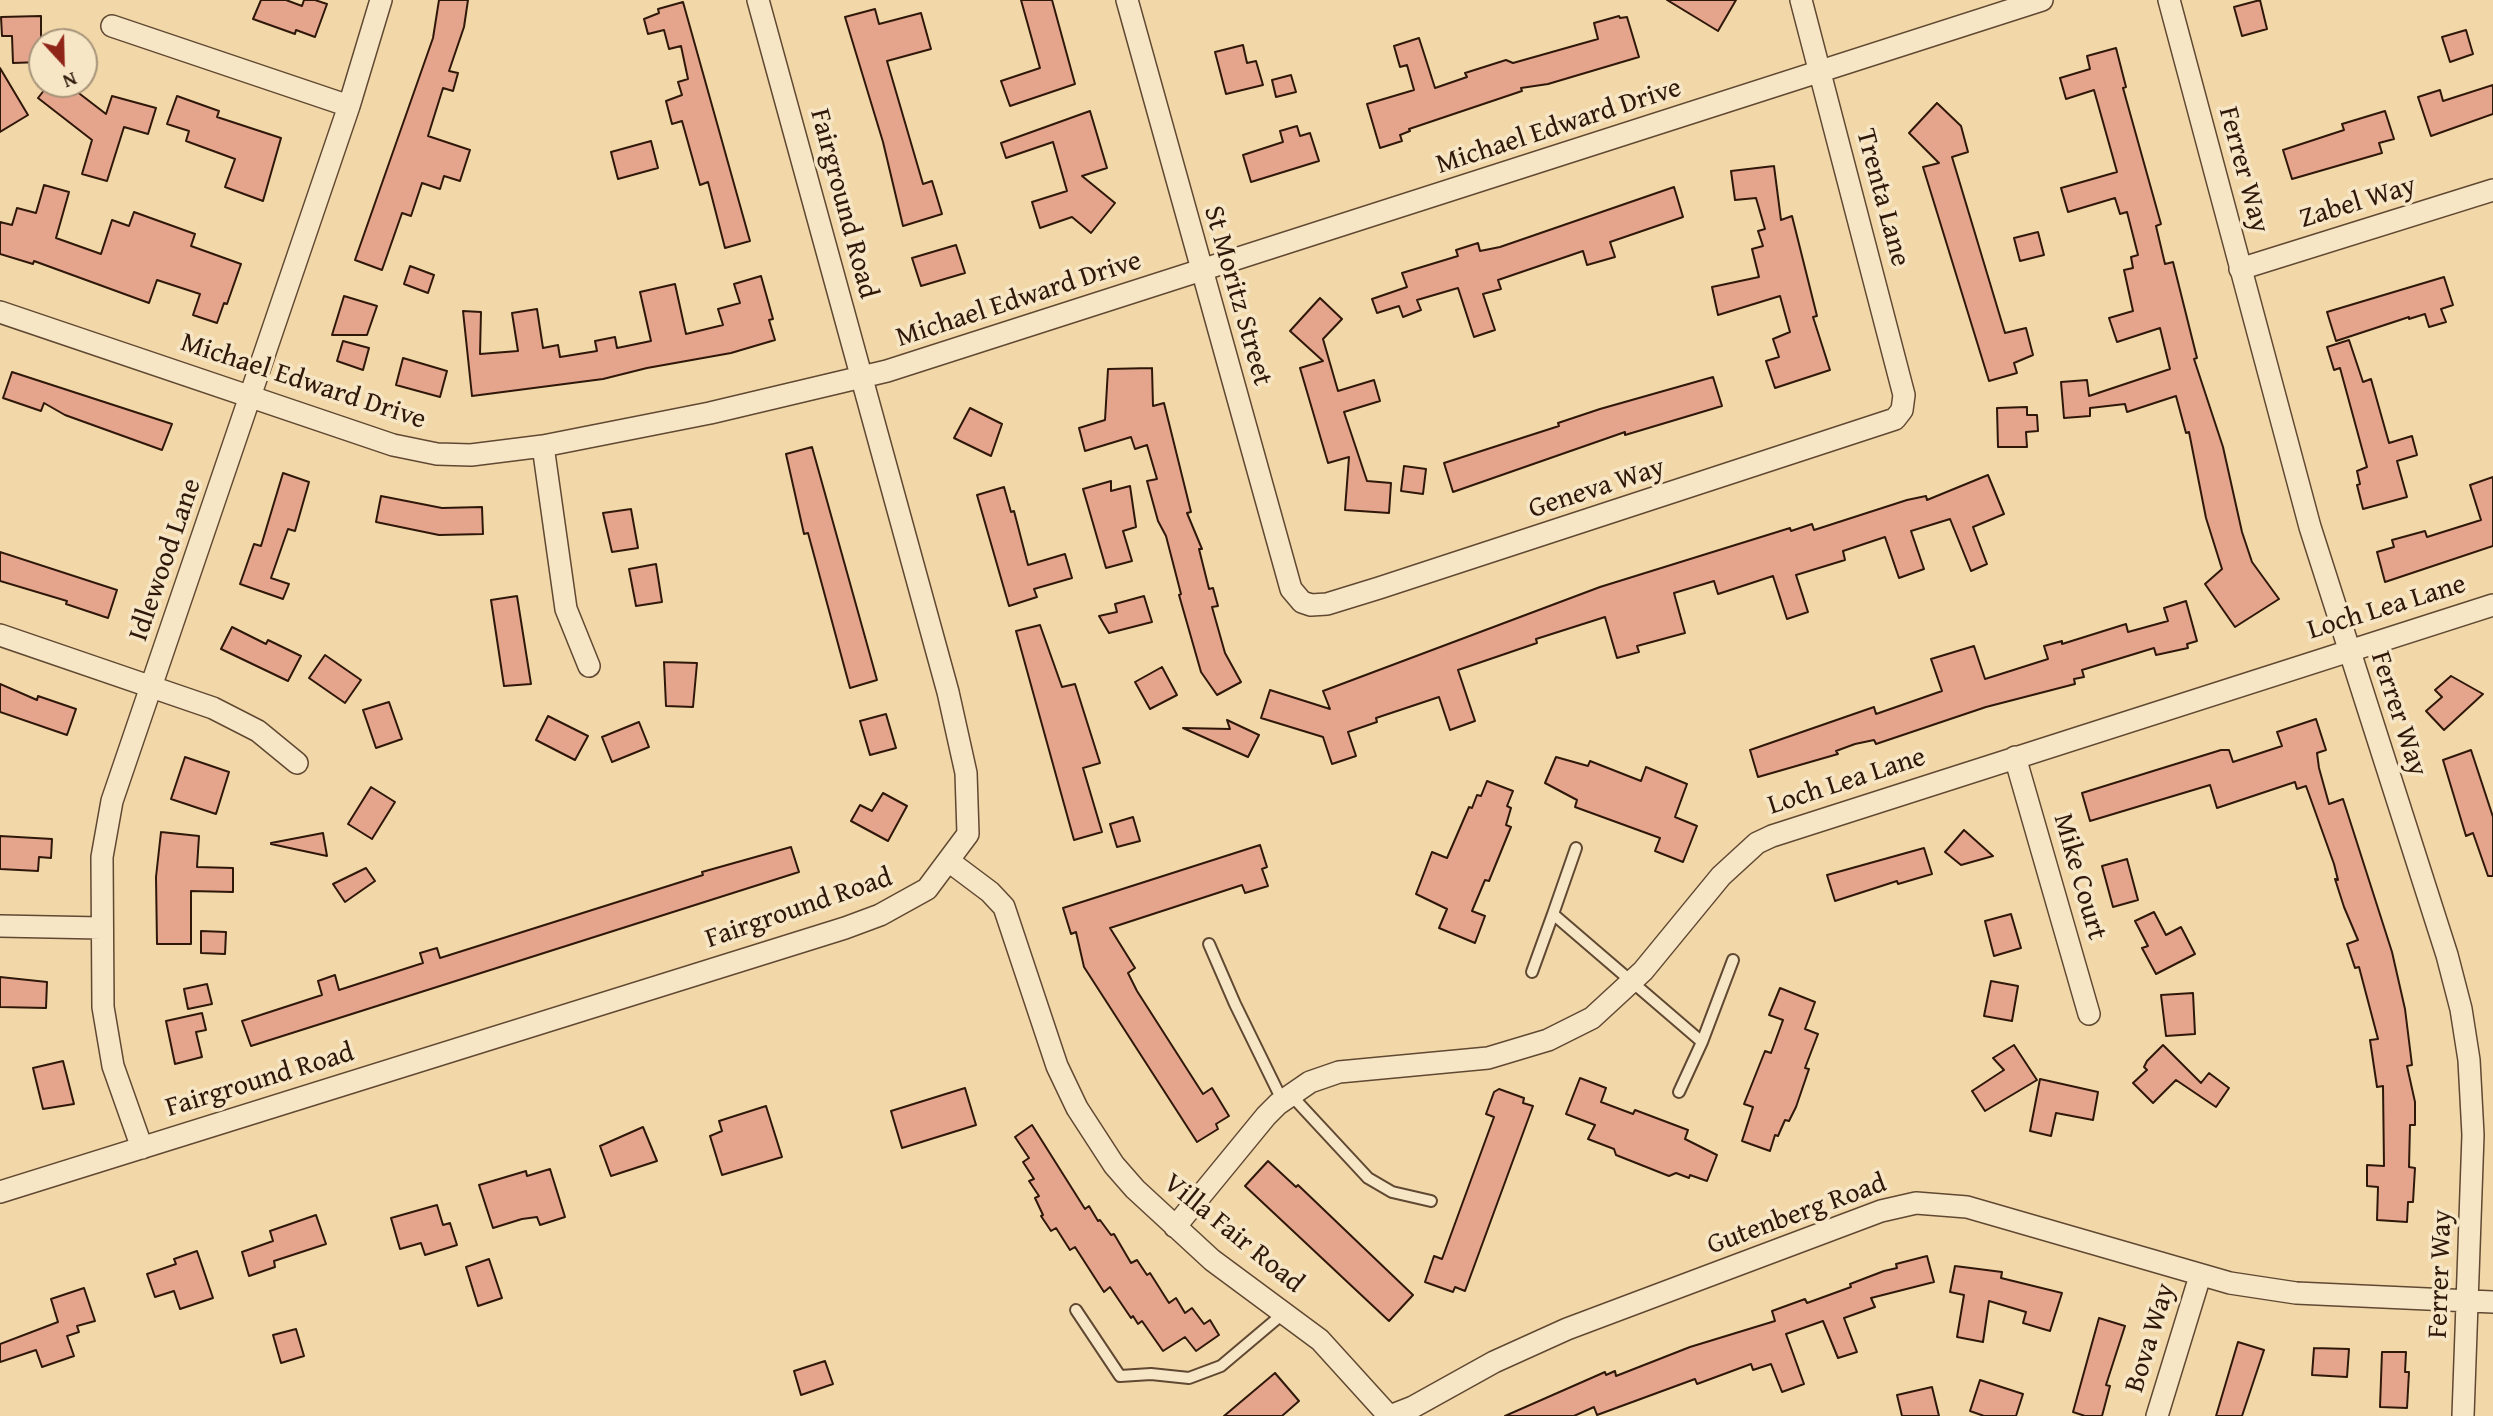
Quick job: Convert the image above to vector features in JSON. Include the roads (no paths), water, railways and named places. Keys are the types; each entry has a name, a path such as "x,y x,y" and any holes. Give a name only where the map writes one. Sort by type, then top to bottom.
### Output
{"street":[{"name":"Idlewood Lane","path":"142,1148 108,1044 103,1007 102,857 112,800 349,106 381,0"},
{"name":"Fairground Road","path":"0,1192 845,928 909,901 927,889 950,862 968,834 969,799 962,748 758,0"},
{"name":"St Moritz Street","path":"1128,0 1200,270 1291,589 1302,602"},
{"name":"Trenta Lane","path":"1801,0 1904,395 1902,410"},
{"name":"Michael Edward Drive","path":"0,312 393,445 437,454 471,455 542,446 710,413 887,371 2042,0"},
{"name":"Ferrer Way","path":"2169,0 2310,527 2447,955 2461,1009 2469,1060 2473,1135 2463,1416"},
{"path":"112,26 349,106"},
{"name":"Zabel Way","path":"2240,268 2493,190"},
{"name":"Geneva Way","path":"1302,602 1327,604 1379,589 1883,426 1895,419 1902,410"},
{"path":"542,446 566,609 589,666"},
{"name":"Loch Lea Lane","path":"1175,1227 1286,1097 1310,1082 1339,1072 1489,1058 1523,1049 1592,1018 1633,982 1721,876 1757,843 2304,663 2349,652 2493,605"},
{"path":"0,635 213,708 258,731 298,763"},
{"name":"Mike Court","path":"2015,757 2089,1014"},
{"name":"Villa Fair Road","path":"950,862 990,892 1004,907 1057,1066 1077,1108 1114,1165 1212,1261 1320,1340 1348,1367 1389,1416"},
{"path":"0,926 102,928"},
{"name":"Gutenberg Road","path":"1389,1416 1413,1407 1494,1362 1567,1329 1881,1211 1916,1203 1967,1207 2200,1276 2296,1293 2493,1302"},
{"name":"Bova Way","path":"2157,1416 2200,1276"}],"lane":[{"path":"1532,972 1576,848"},
{"path":"1553,914 1702,1042"},
{"path":"1209,944 1235,1004 1286,1097 1368,1178 1392,1192 1431,1201"},
{"path":"1679,1091 1702,1042 1733,960"},
{"path":"1076,1310 1120,1376 1151,1374 1189,1378 1221,1366 1284,1312"}]}
